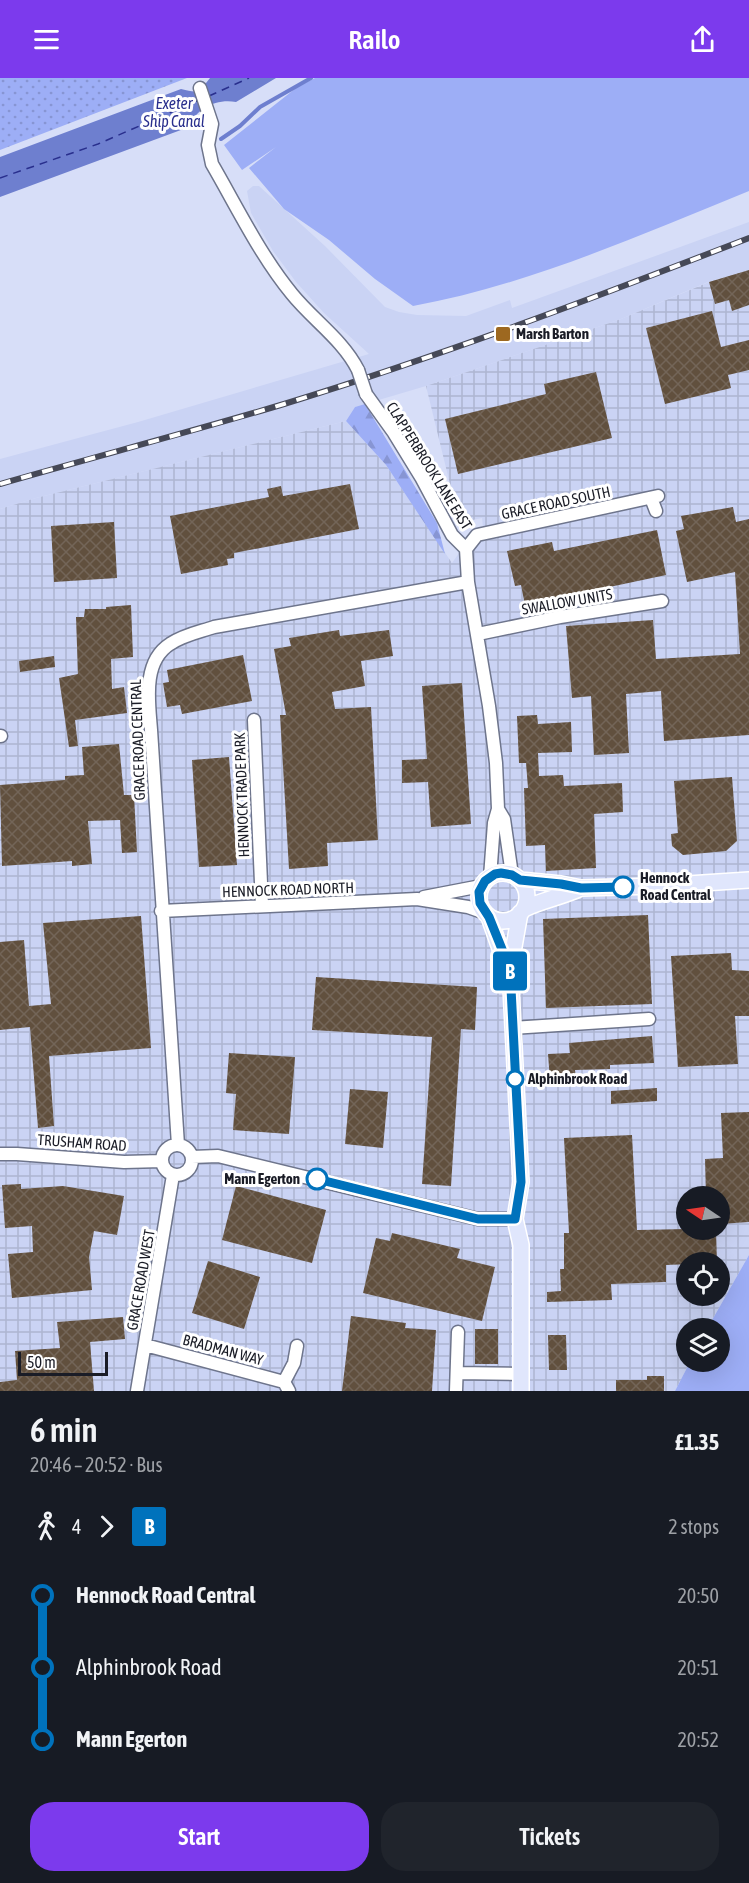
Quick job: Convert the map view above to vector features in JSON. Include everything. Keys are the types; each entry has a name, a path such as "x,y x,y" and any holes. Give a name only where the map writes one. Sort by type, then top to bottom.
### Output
{"main road":[{"path":"510,969 479,897 485,881 501,873 581,888 749,880"},
{"path":"516,877 524,885 527,897 510,969 521,1182 515,1219 521,1245 521,1391"},
{"path":"487,915 502,921 509,920 546,899 581,888"}],"street":[{"name":"CLAPPERBROOK LANE EAST","path":"200,88 211,119 208,145 212,164 273,269 292,294 350,357 358,370 366,394 421,477 452,535 466,549"},
{"name":"GRACE ROAD SOUTH","path":"466,549 477,536 655,497 656,511"},
{"path":"466,549 468,582 478,634 492,735 498,809 485,881"},
{"name":"GRACE ROAD CENTRAL","path":"178,1146 161,911 149,682 154,664 169,644 190,634 214,627 468,582"},
{"name":"SWALLOW UNITS","path":"478,634 560,617 662,601"},
{"name":"HENNOCK TRADE PARK","path":"254,720 262,906"},
{"path":"498,809 504,819 516,877"},
{"name":"HENNOCK ROAD NORTH","path":"417,899 485,881"},
{"name":"HENNOCK ROAD NORTH","path":"161,911 417,899 468,907 487,915"},
{"path":"512,1028 649,1019"},
{"path":"178,1146 189,1150 192,1165 189,1170 180,1175 173,1175 166,1170 162,1161 166,1151 178,1146"},
{"name":"TRUSHAM ROAD","path":"0,1154 124,1162 162,1161"},
{"path":"192,1157 218,1156 478,1219 515,1219"},
{"name":"GRACE ROAD WEST","path":"136,1391 173,1175"},
{"path":"456,1391 458,1332"},
{"name":"BRADMAN WAY","path":"145,1345 286,1387"},
{"path":"286,1387 297,1346"},
{"path":"457,1373 521,1374"}],"shaded area":[{"path":"253,186 259,186 325,246 385,307 399,312 417,315 466,316 510,300 512,308 749,222 749,270 708,282 621,319 426,386 355,407 346,421 0,509 0,459 138,422 369,354 324,313 296,282 273,251 251,213 247,191"},
{"path":"749,270 749,1255 730,1288 730,1252 676,1252 676,1306 720,1306 713,1318 676,1318 676,1372 685,1372 675,1391 0,1391 0,509 346,421 386,465 452,563 474,532 483,528 482,518 468,521 458,517 426,386 621,319 709,282"}],"green space":[{"path":"0,78 187,78 0,150"},
{"path":"315,78 749,78 749,191 542,272 456,297 413,306 375,279 329,240 284,209 249,168 276,147 242,170 224,145 296,88"},
{"path":"365,404 437,523 445,554 386,465 346,421 355,407"},
{"path":"749,1255 749,1391 675,1391 685,1372 730,1372 730,1318 713,1318 720,1306 730,1306 730,1288"}],"water":[{"name":"Exeter Ship Canal","path":"210,78 276,78 236,102 214,103 208,106 196,115 189,127 0,197 0,157 181,89 198,91"}],"building":[{"path":"749,270 749,305 732,311 729,300 715,304 709,282"},
{"path":"712,311 721,347 749,340 749,370 728,375 731,388 665,404 646,328"},
{"path":"596,372 612,438 458,474 445,419 546,394 544,384"},
{"path":"350,484 359,529 234,553 234,558 227,559 228,565 181,574 170,516 269,497 267,489 281,486 283,496"},
{"path":"733,507 736,522 749,519 749,735 664,741 661,691 626,694 629,753 594,755 591,696 572,698 566,626 653,620 656,659 740,654 735,572 687,582 676,531 684,529 681,516"},
{"path":"114,522 117,578 54,582 51,526"},
{"path":"657,530 666,575 525,605 521,585 515,586 507,551 552,542 554,551"},
{"path":"131,605 133,657 111,659 112,689 124,687 127,713 75,720 78,746 69,747 59,678 78,674 76,617 84,617 85,609 106,609 106,607"},
{"path":"339,630 340,636 389,630 393,656 361,661 365,686 332,692 335,709 371,707 378,840 327,843 328,866 289,869 280,715 286,715 274,649 291,646 289,638"},
{"path":"243,655 252,701 182,714 180,705 167,707 163,683 169,682 167,670"},
{"path":"54,656 55,667 20,672 19,661"},
{"path":"462,683 471,824 431,827 428,782 402,783 402,760 427,759 422,686"},
{"path":"537,715 538,724 571,722 572,752 538,753 539,776 563,775 564,786 622,783 623,812 594,814 596,868 546,871 545,845 526,846 524,788 528,788 526,763 519,763 517,716"},
{"path":"119,744 124,795 134,795 137,852 122,853 120,820 88,821 92,864 72,866 72,861 2,866 0,785 65,780 65,776 84,775 82,747"},
{"path":"229,757 237,865 199,867 192,760"},
{"path":"732,777 737,841 726,851 683,855 672,846 671,834 678,833 674,781"},
{"path":"648,915 652,1004 546,1008 543,919"},
{"path":"141,916 151,1048 49,1056 54,1126 38,1128 30,1027 0,1030 0,942 24,940 29,1006 51,1004 43,923"},
{"path":"731,953 732,970 749,971 749,1016 735,1016 738,1064 678,1067 671,956"},
{"path":"316,977 477,987 475,1030 461,1029 451,1186 422,1184 432,1037 312,1030"},
{"path":"652,1036 654,1063 610,1065 610,1069 575,1070 576,1079 550,1080 548,1054 570,1053 569,1043"},
{"path":"229,1053 295,1057 289,1134 233,1130 236,1094 226,1093"},
{"path":"657,1088 657,1101 611,1104 611,1091"},
{"path":"350,1089 388,1092 383,1148 345,1144"},
{"path":"749,1112 749,1222 730,1223 730,1186 706,1186 705,1159 723,1158 721,1113"},
{"path":"632,1135 637,1230 676,1229 676,1240 716,1240 717,1252 676,1252 676,1265 666,1265 666,1282 611,1284 612,1300 547,1302 547,1292 561,1291 560,1269 564,1269 564,1233 569,1233 564,1138"},
{"path":"21,1184 21,1189 63,1186 124,1196 117,1235 94,1231 89,1257 92,1290 12,1298 8,1254 33,1252 32,1226 5,1228 2,1185"},
{"path":"236,1186 326,1210 312,1263 222,1240"},
{"path":"392,1233 460,1249 457,1258 495,1267 482,1321 363,1293 376,1238 390,1241"},
{"path":"208,1261 260,1277 244,1329 192,1313"},
{"path":"351,1316 406,1323 405,1328 436,1330 432,1391 342,1391"},
{"path":"123,1317 125,1339 90,1342 94,1391 0,1391 0,1382 17,1380 15,1351 60,1348 57,1322"},
{"path":"475,1329 498,1329 498,1364 475,1364"},
{"path":"548,1335 566,1335 567,1370 549,1370"},
{"path":"647,1376 664,1376 664,1391 616,1391 616,1380 647,1380"}],"waterway":[{"path":"221,139 240,126 260,107 311,78"}],"ferry route":[{"path":"209,96 249,78"},
{"path":"0,178 98,144 199,100"}],"railway":[{"path":"0,484 343,386 518,325 749,238"}],"bus line":[{"name":"B","path":"317,1179 478,1219 515,1219 521,1182 510,969 503,957 489,917 482,908 479,892 485,881 501,873 507,873 520,880 572,885 581,888 623,887"}],"place":[{"name":"Marsh Barton","path":"503,334"},
{"name":"Hennock Road Central","path":"623,887"},
{"name":"Alphinbrook Road","path":"515,1079"},
{"name":"Mann Egerton","path":"317,1179"}]}
